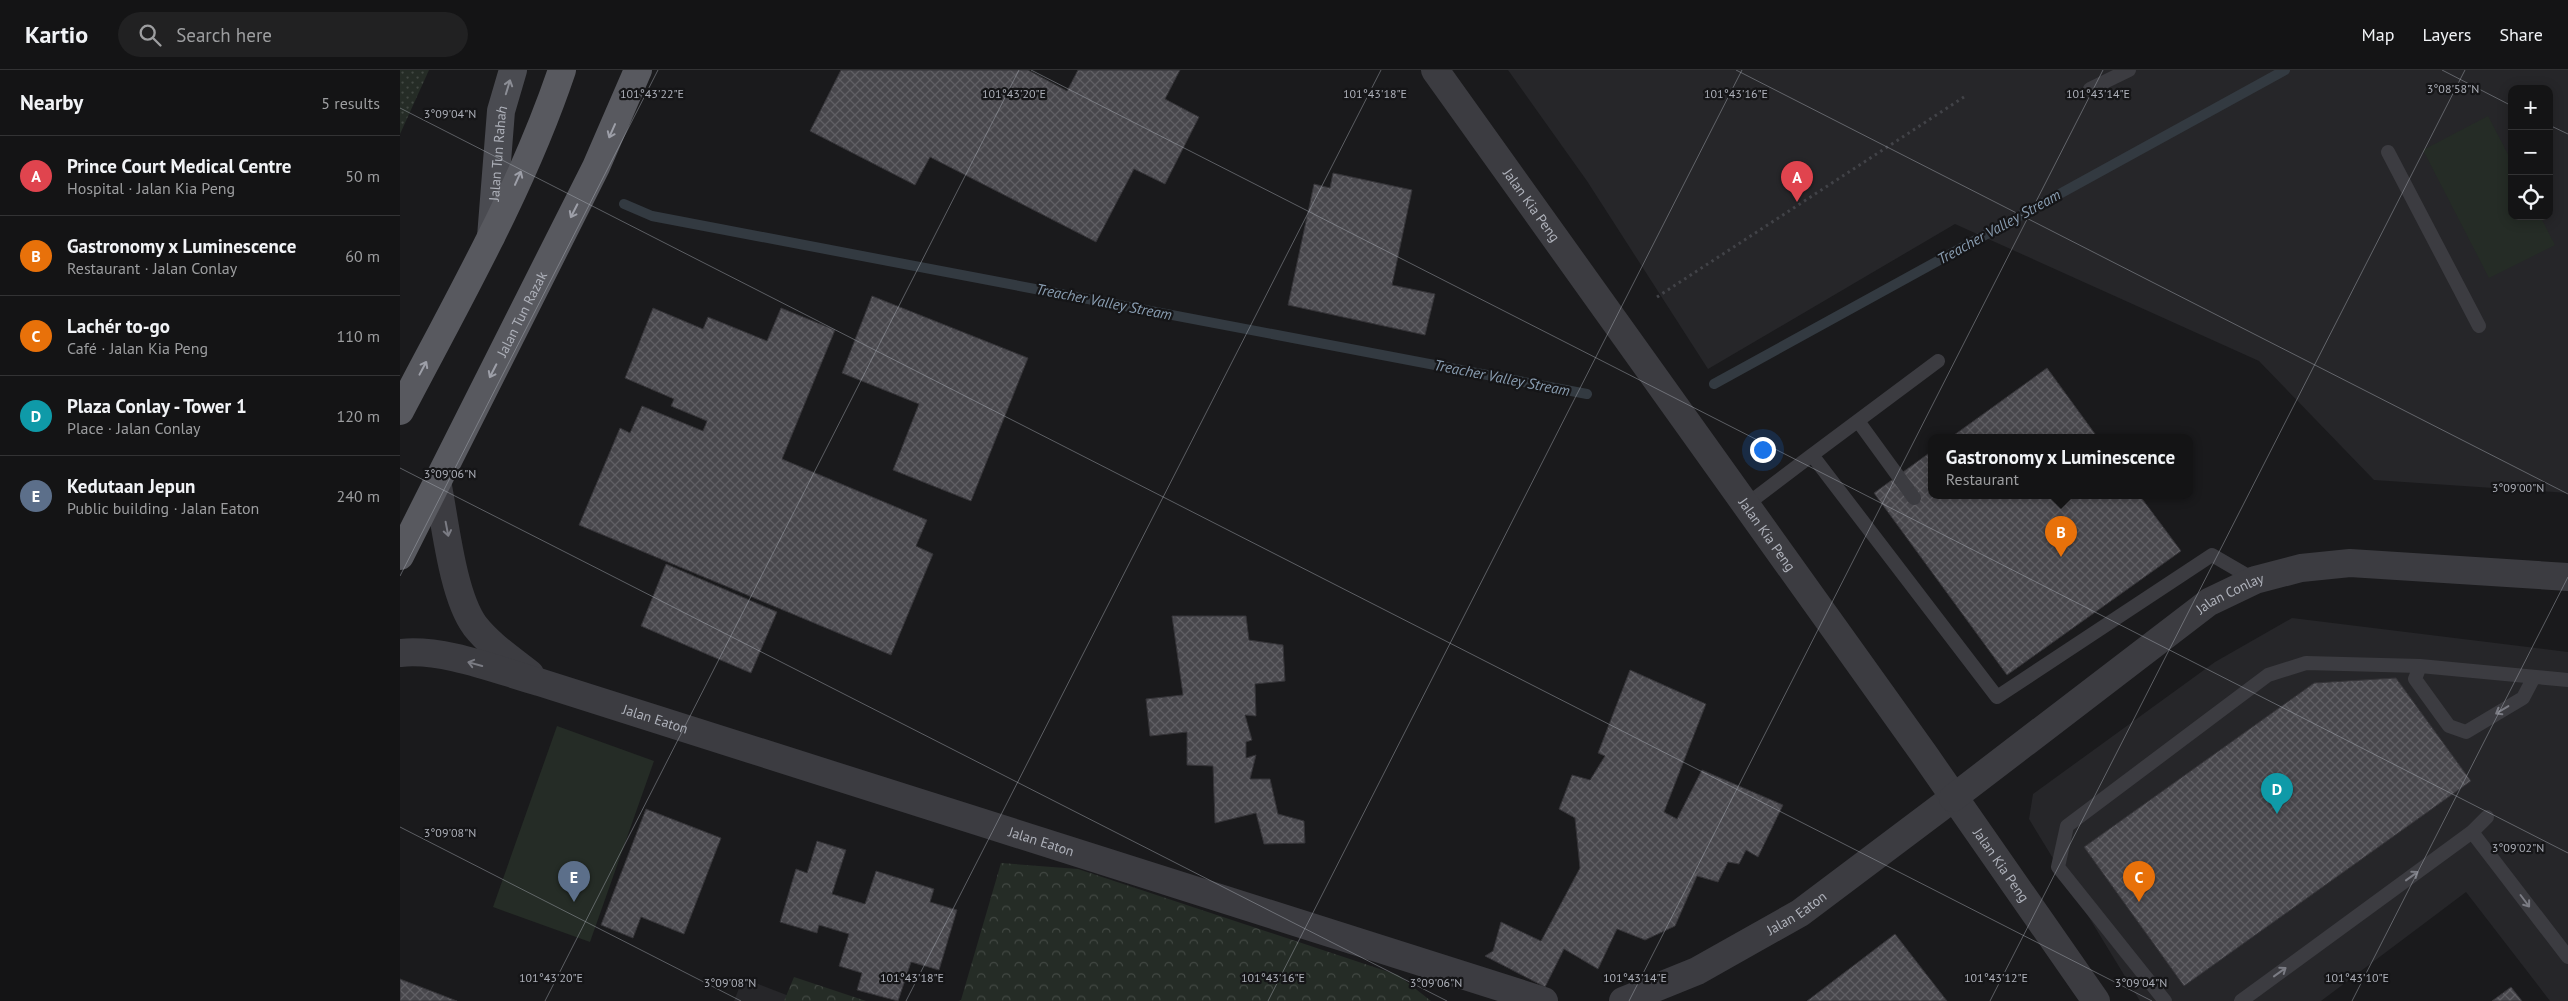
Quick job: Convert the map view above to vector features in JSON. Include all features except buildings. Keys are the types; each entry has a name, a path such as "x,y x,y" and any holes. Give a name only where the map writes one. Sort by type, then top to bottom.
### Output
{"main road":[{"name":"Jalan Tun Rahah","path":"490,239 501,112 513,70"},
{"path":"400,411 490,239 549,109 562,70"},
{"name":"Jalan Tun Razak","path":"400,556 596,167 638,70"},
{"path":"625,102 642,70"}],"street":[{"name":"Jalan Kia Peng","path":"1434,70 1746,505 2096,1001"},
{"name":"Jalan Eaton","path":"437,481 463,602 475,625 494,646 539,682"},
{"name":"Jalan Conlay","path":"1953,798 2210,602 2255,580 2300,568 2350,563 2568,577"},
{"name":"Jalan Eaton","path":"400,653 415,651 442,656 539,682 1544,1001"},
{"name":"Jalan Eaton","path":"1622,1001 1697,971 1800,913 1953,798"}],"lane":[{"path":"2090,89 2129,70"},
{"path":"2388,152 2479,326"},
{"path":"1746,505 1938,361"},
{"path":"1858,421 1914,498"},
{"path":"1812,455 1997,697 2212,555 2255,580"},
{"path":"2165,1001 2058,866 2067,826 2268,675 2306,663 2420,666 2568,680"},
{"path":"2420,666 2415,679 2448,726 2466,732 2523,698 2534,676"},
{"path":"2241,1001 2472,832 2487,817"},
{"path":"2472,832 2568,957"}],"path":[{"path":"1656,297 1964,97"}],"shaded area":[{"path":"1508,70 2568,70 2568,493 2374,480 2259,361 1955,224 1708,369 1587,181"},
{"path":"2292,618 2568,652 2568,1001 2550,1001 2466,892 2321,1001 2140,1001 2029,819 2033,794 2215,662"},
{"path":"743,978 802,1001 734,1001"}],"green space":[{"path":"400,70 429,70 400,134"},
{"path":"2488,116 2508,154 2508,220 2542,220 2555,245 2489,278 2423,150"},
{"path":"557,726 654,761 590,942 493,907"},
{"path":"1001,863 1078,869 1398,975 1431,1001 959,1001 961,1000"},
{"path":"794,977 866,1001 784,1001"}],"waterway":[{"name":"Treacher Valley Stream","path":"1714,384 2285,70"},
{"name":"Treacher Valley Stream","path":"624,204 652,216 1587,394"}],"place":[{"name":"Prince Court Medical Centre","path":"1797,202"},
{"name":"Gastronomy x Luminescence","path":"2061,557"},
{"name":"Plaza Conlay - Tower 1","path":"2277,814"},
{"name":"Kedutaan Jepun","path":"574,902"},
{"name":"Lachér to-go","path":"2139,902"}]}
